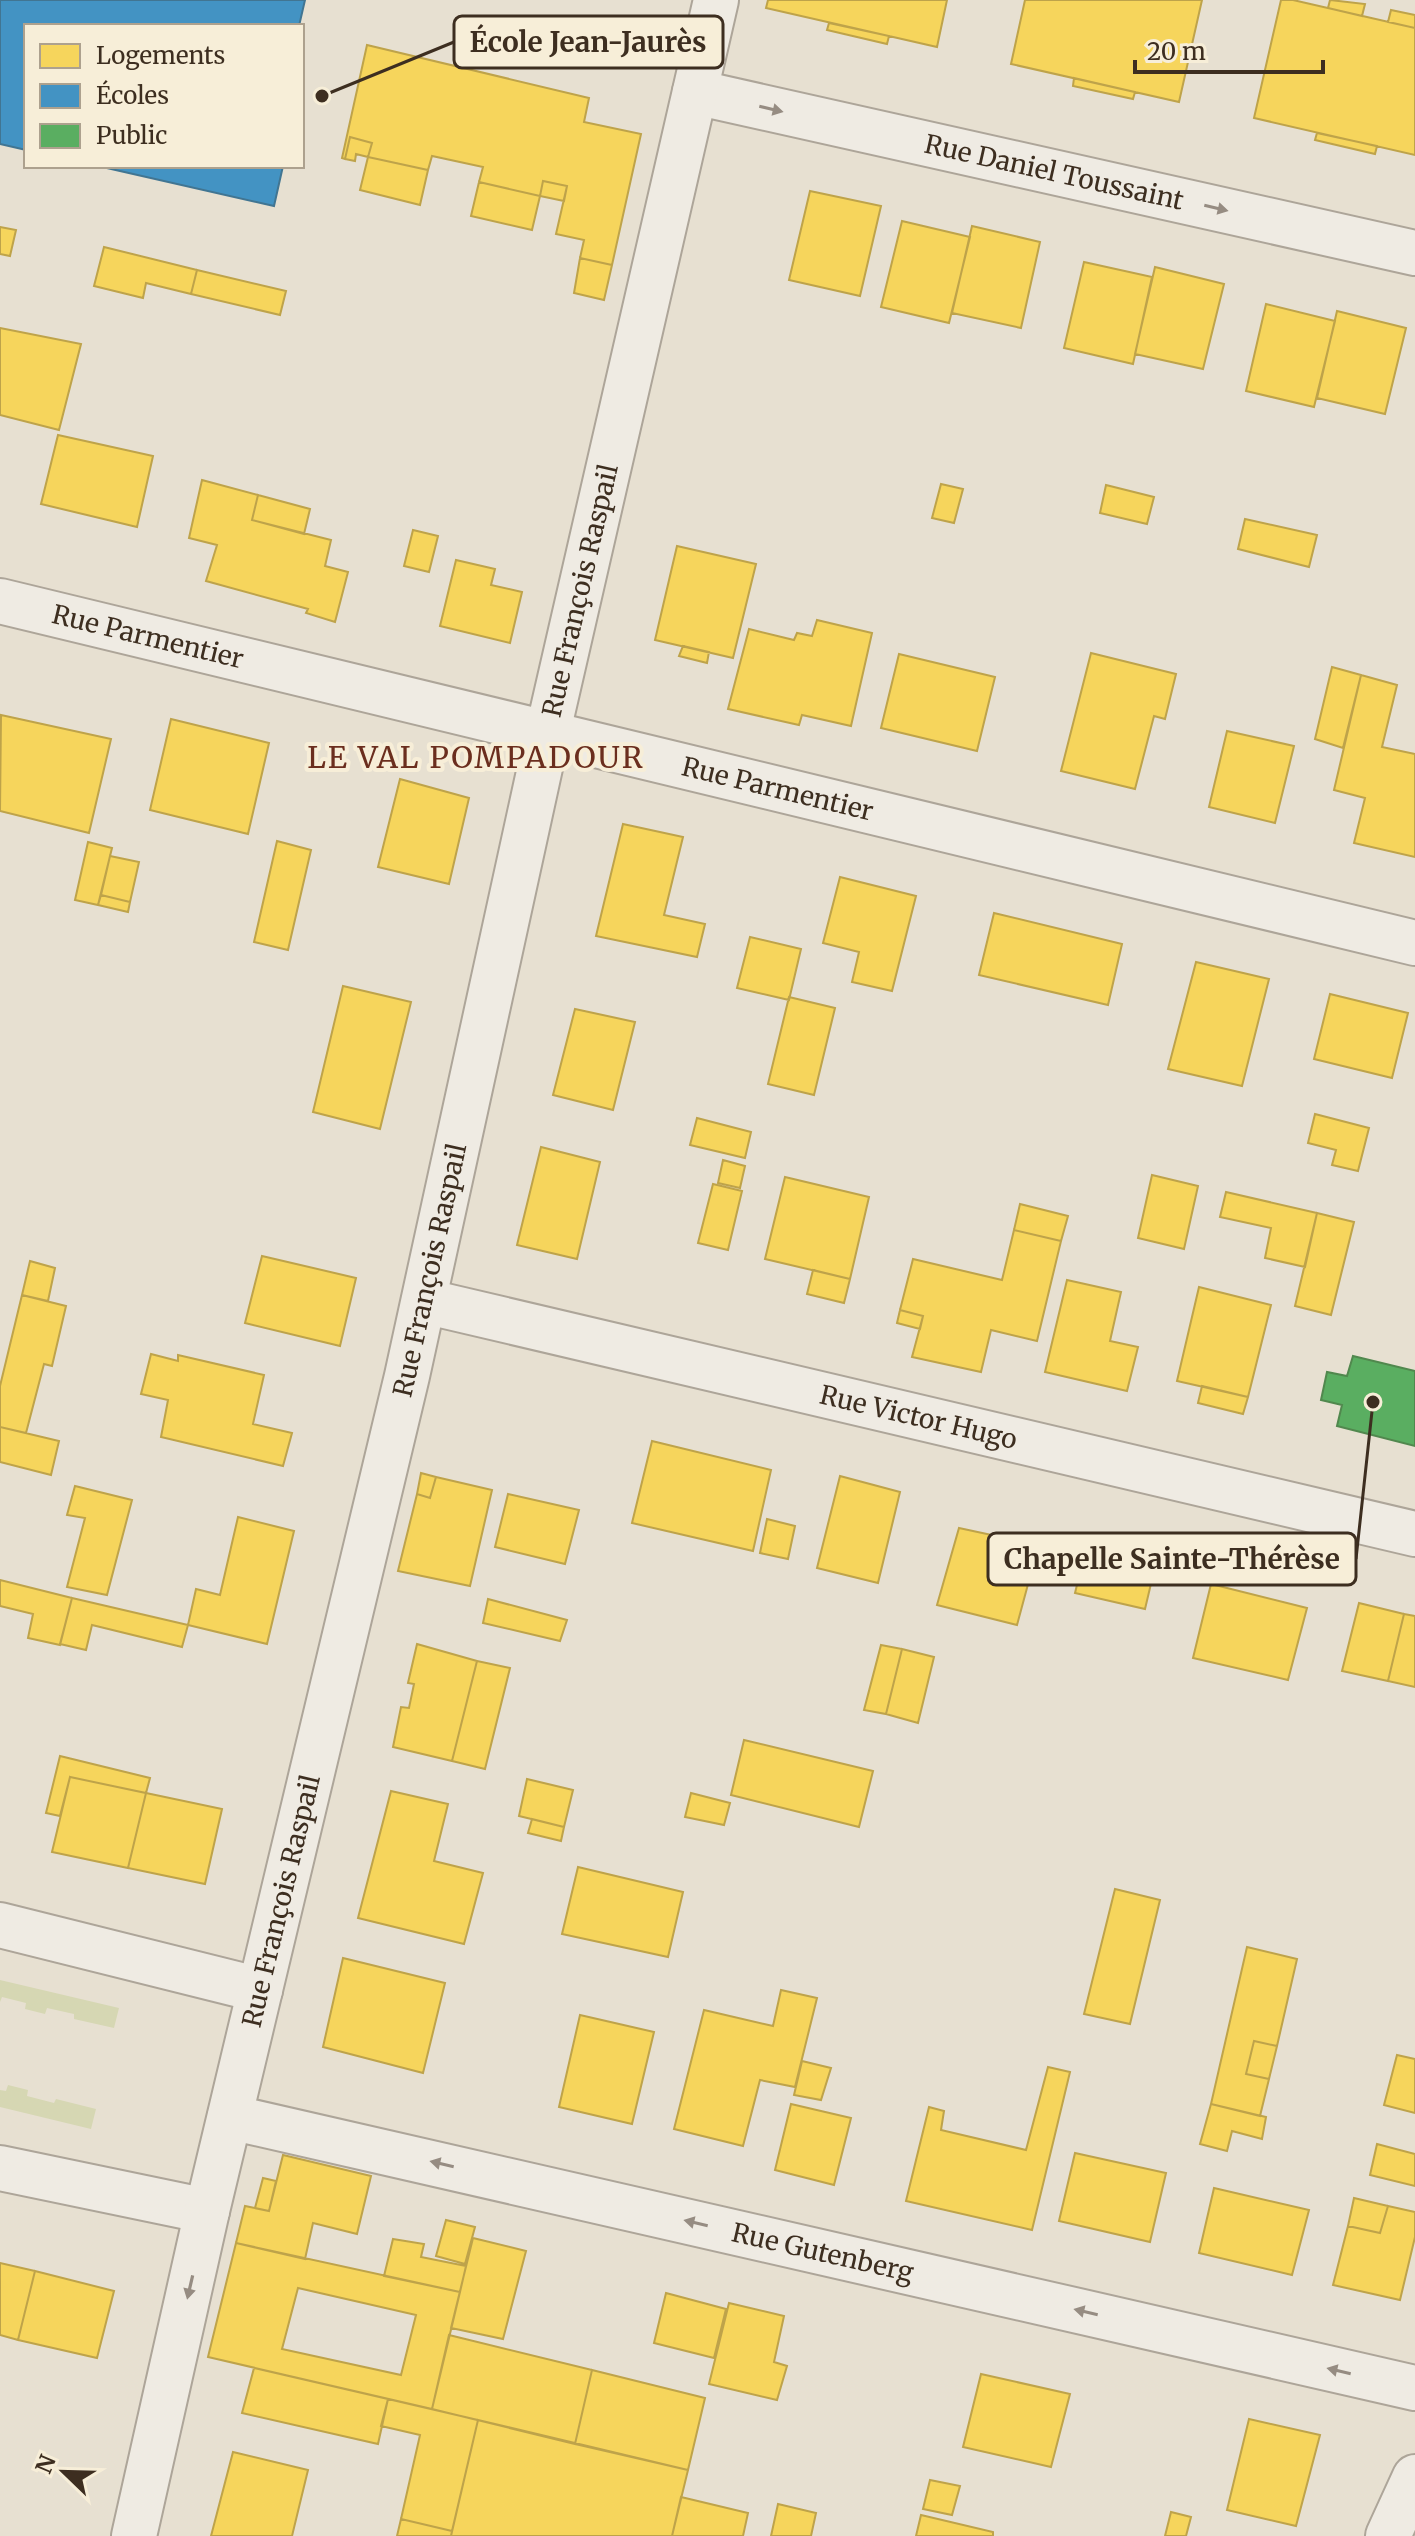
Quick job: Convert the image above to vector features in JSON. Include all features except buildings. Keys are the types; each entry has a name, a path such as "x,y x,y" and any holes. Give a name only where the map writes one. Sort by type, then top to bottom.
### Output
{"street":[{"name":"Rue François Raspail","path":"134,2536 207,2211 424,1301 548,731 716,0"},
{"name":"Rue Daniel Toussaint","path":"695,92 1415,253"},
{"name":"Rue Parmentier","path":"0,601 1415,943"},
{"name":"Rue Victor Hugo","path":"424,1301 1415,1534"},
{"path":"0,1925 260,1990"},
{"name":"Rue Gutenberg","path":"230,2117 1415,2388"},
{"path":"0,2168 207,2211"},
{"path":"1388,2536 1415,2477"}],"green space":[{"path":"0,1980 119,2008 114,2028 74,2019 74,2014 47,2008 45,2014 25,2009 26,2003 2,1997 0,2002"},
{"path":"8,2085 28,2090 27,2096 54,2103 56,2099 96,2109 91,2129 0,2107 0,2090 6,2091"}],"place":[{"name":"École Jean-Jaurès","path":"322,96"},
{"name":"Chapelle Sainte-Thérèse","path":"1373,1402"}],"district":[{"name":"LE VAL POMPADOUR","path":"476,758"}]}
